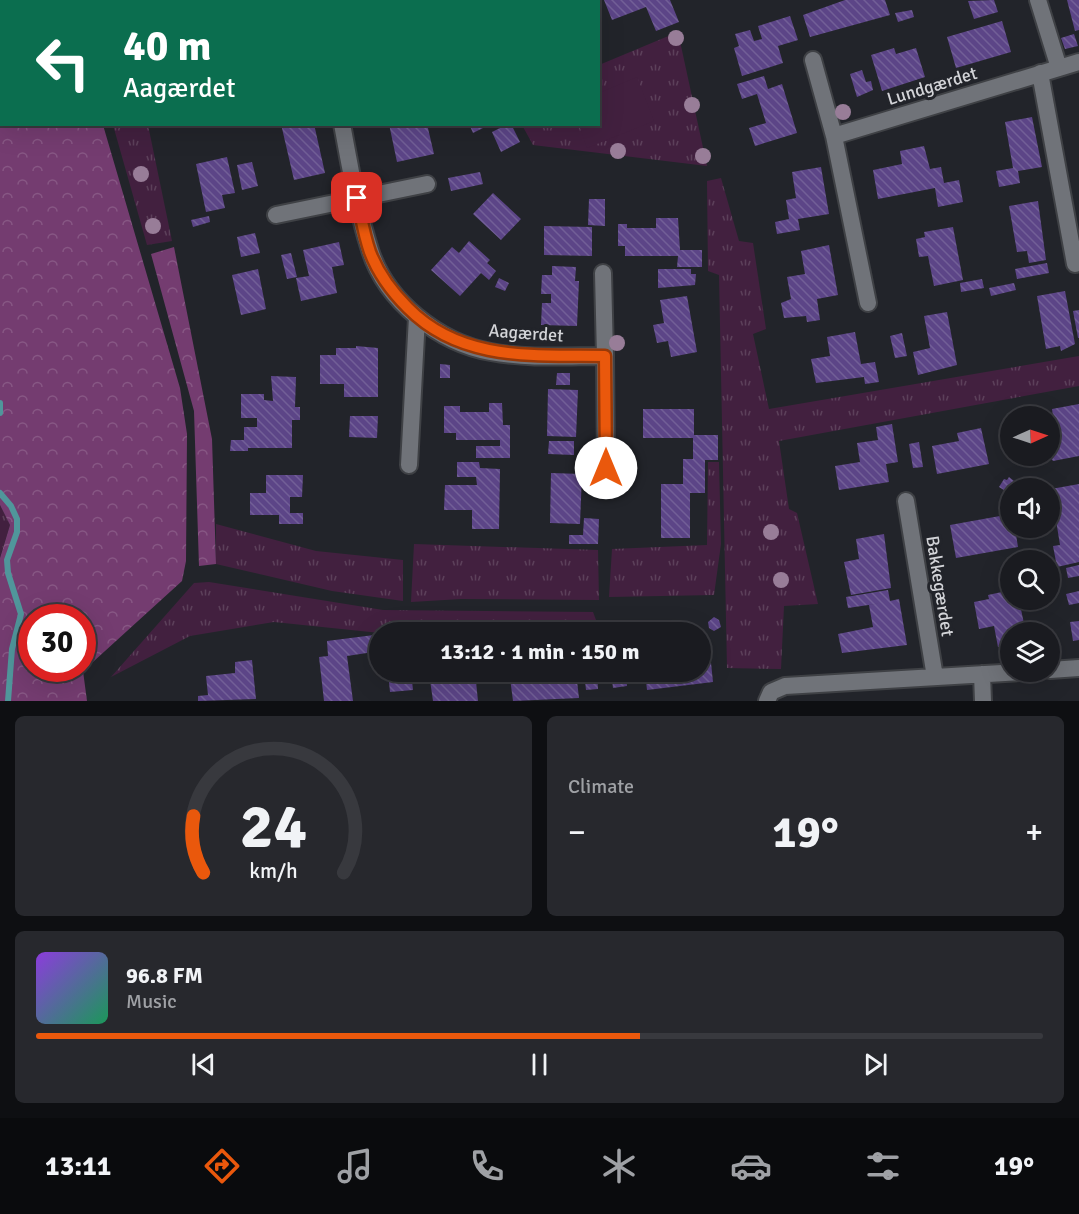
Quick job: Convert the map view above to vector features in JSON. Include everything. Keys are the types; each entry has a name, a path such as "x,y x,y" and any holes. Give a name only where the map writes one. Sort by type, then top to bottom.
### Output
{"street":[{"path":"1038,0 1059,68"},
{"path":"813,60 834,136 868,303"},
{"name":"Lundgærdet","path":"834,136 1079,62"},
{"path":"1040,74 1075,264"},
{"name":"Aagærdet","path":"342,126 370,252 382,276 417,317 463,345 489,352 516,355 605,356"},
{"path":"276,215 427,184"},
{"path":"603,273 606,468"},
{"path":"409,465 417,317"},
{"name":"Bakkegærdet","path":"906,501 935,677"},
{"path":"1060,670 1079,669"},
{"path":"767,701 771,692 784,686 1000,673"},
{"path":"982,674 983,701"}],"green space":[{"path":"678,32 707,166 533,145 523,126 600,126 600,65"},
{"path":"637,77 654,121 587,148 579,126 600,126 600,93"},
{"path":"0,126 103,126 180,388 187,434 186,561 182,581 96,659 96,604 18,604 18,682 84,682 87,701 0,701 0,558 10,525 0,505"},
{"path":"113,126 148,126 172,241 147,245"},
{"path":"721,178 739,241 753,243 766,329 753,334 769,409 1079,356 1079,386 779,441 789,509 797,513 818,604 784,606 781,669 727,668 719,275 708,271 707,181"},
{"path":"174,247 212,439 216,564 199,566 194,411 151,254"},
{"path":"708,462 719,462 721,544 714,595 609,597 612,549 707,545"},
{"path":"0,505 10,525 0,557"},
{"path":"216,524 316,551 403,560 403,601 332,591 216,564"},
{"path":"414,544 598,550 599,600 461,599 411,602"},
{"path":"209,582 383,610 593,612 597,622 369,622 369,632 274,622 190,636 111,677 194,583"}],"building":[{"path":"604,0 670,0 679,22 656,31 646,7 612,20"},
{"path":"845,0 885,0 890,15 810,37 803,15"},
{"path":"994,0 998,12 974,19 968,1"},
{"path":"1067,0 1079,0 1079,30 1075,31"},
{"path":"912,10 914,17 898,22 895,13"},
{"path":"790,16 798,40 778,46 783,63 742,76 734,48 739,46 735,34 750,30 754,41 762,39 758,26"},
{"path":"1002,21 1011,52 956,68 947,37"},
{"path":"1074,34 1078,46 1065,49 1061,38"},
{"path":"894,48 896,54 916,48 925,77 882,91 871,55"},
{"path":"862,70 866,82 871,81 873,90 857,97 850,74"},
{"path":"764,76 768,89 782,84 797,133 755,146 749,128 766,123 757,94 742,99 737,84"},
{"path":"1032,117 1042,167 1018,171 1020,183 999,187 996,171 1013,168 1005,122"},
{"path":"281,126 314,126 325,173 294,180"},
{"path":"389,126 427,126 434,154 397,162"},
{"path":"470,126 487,126 473,133"},
{"path":"504,126 512,126 520,142 501,152 492,132"},
{"path":"924,146 930,169 941,167 944,183 959,180 963,202 938,207 935,188 878,199 873,170 902,164 900,151"},
{"path":"227,157 235,193 222,195 225,208 206,212 196,164"},
{"path":"252,162 258,186 242,190 237,165"},
{"path":"821,167 829,214 798,219 800,230 777,234 775,222 789,219 786,200 796,198 792,172"},
{"path":"480,172 483,184 451,191 448,178"},
{"path":"493,193 521,219 501,240 473,214"},
{"path":"589,199 605,199 605,226 588,225"},
{"path":"1038,201 1046,260 1029,263 1027,251 1017,252 1009,206"},
{"path":"209,216 210,222 193,227 191,220"},
{"path":"656,218 678,218 680,250 702,250 702,267 677,267 678,256 625,256 625,246 618,246 618,224 627,224 627,228 656,228"},
{"path":"544,226 592,227 592,256 544,255"},
{"path":"953,227 963,280 934,286 928,256 919,257 916,239 925,237 924,232"},
{"path":"255,233 260,253 241,257 237,237"},
{"path":"469,241 490,260 487,263 496,271 489,280 481,273 460,296 431,270 452,247 459,253"},
{"path":"339,242 344,265 332,267 337,293 301,301 296,278 309,276 303,250"},
{"path":"829,245 838,295 817,299 820,320 807,322 806,316 784,318 781,303 791,299 787,277 805,274 801,251"},
{"path":"291,253 297,277 287,279 281,255"},
{"path":"1047,263 1049,273 1017,279 1015,269"},
{"path":"552,266 576,267 575,281 579,281 577,326 541,325 542,303 551,303 551,294 541,294 542,275 552,275"},
{"path":"258,269 266,309 241,315 232,275"},
{"path":"658,269 691,269 691,274 696,274 695,285 658,288"},
{"path":"499,278 509,283 505,291 495,287"},
{"path":"982,279 984,288 961,292 960,283"},
{"path":"1014,283 1016,290 991,296 989,288"},
{"path":"1065,291 1075,344 1061,351 1060,346 1046,349 1037,296"},
{"path":"687,296 697,352 671,357 668,341 657,343 653,325 664,323 660,300"},
{"path":"1079,310 1079,338 1078,338 1073,311"},
{"path":"947,312 957,365 918,375 913,352 930,348 924,316"},
{"path":"855,332 861,364 875,362 879,382 865,384 864,377 816,383 811,359 830,356 827,337"},
{"path":"902,333 907,356 895,358 890,336"},
{"path":"356,346 378,348 378,397 344,397 344,384 320,384 320,355 336,355 336,348 356,348"},
{"path":"440,364 450,365 450,378 440,378"},
{"path":"557,373 570,373 570,385 556,385"},
{"path":"271,376 296,377 295,407 300,407 300,420 292,420 292,448 248,448 248,451 230,451 231,440 244,440 244,427 257,427 257,418 241,418 241,394 264,394 264,400 273,401"},
{"path":"548,389 578,390 576,437 547,436"},
{"path":"489,403 502,403 503,425 510,425 510,458 476,458 476,446 500,446 500,440 456,440 456,433 444,433 444,406 460,406 460,412 489,412"},
{"path":"1079,404 1079,456 1060,460 1060,408"},
{"path":"643,409 694,409 694,435 718,435 718,460 705,460 705,493 690,493 690,538 661,538 661,484 683,484 683,459 693,459 693,438 643,438"},
{"path":"350,416 378,416 377,438 349,437"},
{"path":"892,424 898,462 886,464 889,482 839,490 835,466 860,462 857,443 878,440 876,427"},
{"path":"981,428 989,464 937,474 932,446 959,441 957,433"},
{"path":"549,441 574,441 574,455 548,454"},
{"path":"919,442 923,467 913,468 909,444"},
{"path":"457,462 479,462 480,468 500,469 499,529 472,529 472,510 444,510 445,485 477,485 476,477 457,477"},
{"path":"551,473 582,474 580,524 550,523"},
{"path":"266,475 303,475 302,497 290,497 290,513 303,513 303,524 279,524 279,515 250,515 250,493 266,493"},
{"path":"1079,484 1079,562 1060,566 1060,550 1054,550 1053,546 1060,545 1060,487"},
{"path":"1000,516 1000,538 1017,538 1018,547 956,558 950,525"},
{"path":"584,518 599,519 598,544 569,544 569,535 583,535"},
{"path":"884,534 891,588 851,595 844,562 859,559 856,539"},
{"path":"1079,565 1079,576 1068,578 1066,568"},
{"path":"888,590 890,601 899,599 907,645 842,653 838,634 873,627 869,605 882,603 848,608 846,597"},
{"path":"1079,591 1079,603 1069,605 1066,594"},
{"path":"1000,592 1000,610 1021,610 1024,622 1000,622 1000,647 998,647 994,626 979,629 974,602 989,599 988,595"},
{"path":"714,617 719,620 721,627 714,631 711,629 711,622 708,622"},
{"path":"1079,621 1079,640 1073,641 1070,622"},
{"path":"369,636 369,653 347,656 353,701 324,701 319,657 328,656 327,641"},
{"path":"252,660 256,699 198,701 198,696 208,695 206,676 235,673 235,662"},
{"path":"711,663 713,682 647,690 646,682 711,682"},
{"path":"389,682 412,682 413,690 390,692"},
{"path":"430,682 476,682 478,701 433,701"},
{"path":"511,682 577,682 579,698 513,701"},
{"path":"585,682 598,682 598,689 586,690"},
{"path":"612,682 627,682 627,686 613,688"}],"waterway":[{"path":"0,403 0,413"},
{"path":"0,493 11,506 17,519 17,532 7,560 8,573 21,614 12,649 8,701"}],"route":[{"path":"357,198 370,252 382,276 398,298 417,317 439,333 463,345 489,352 516,355 605,356 606,468"}]}
